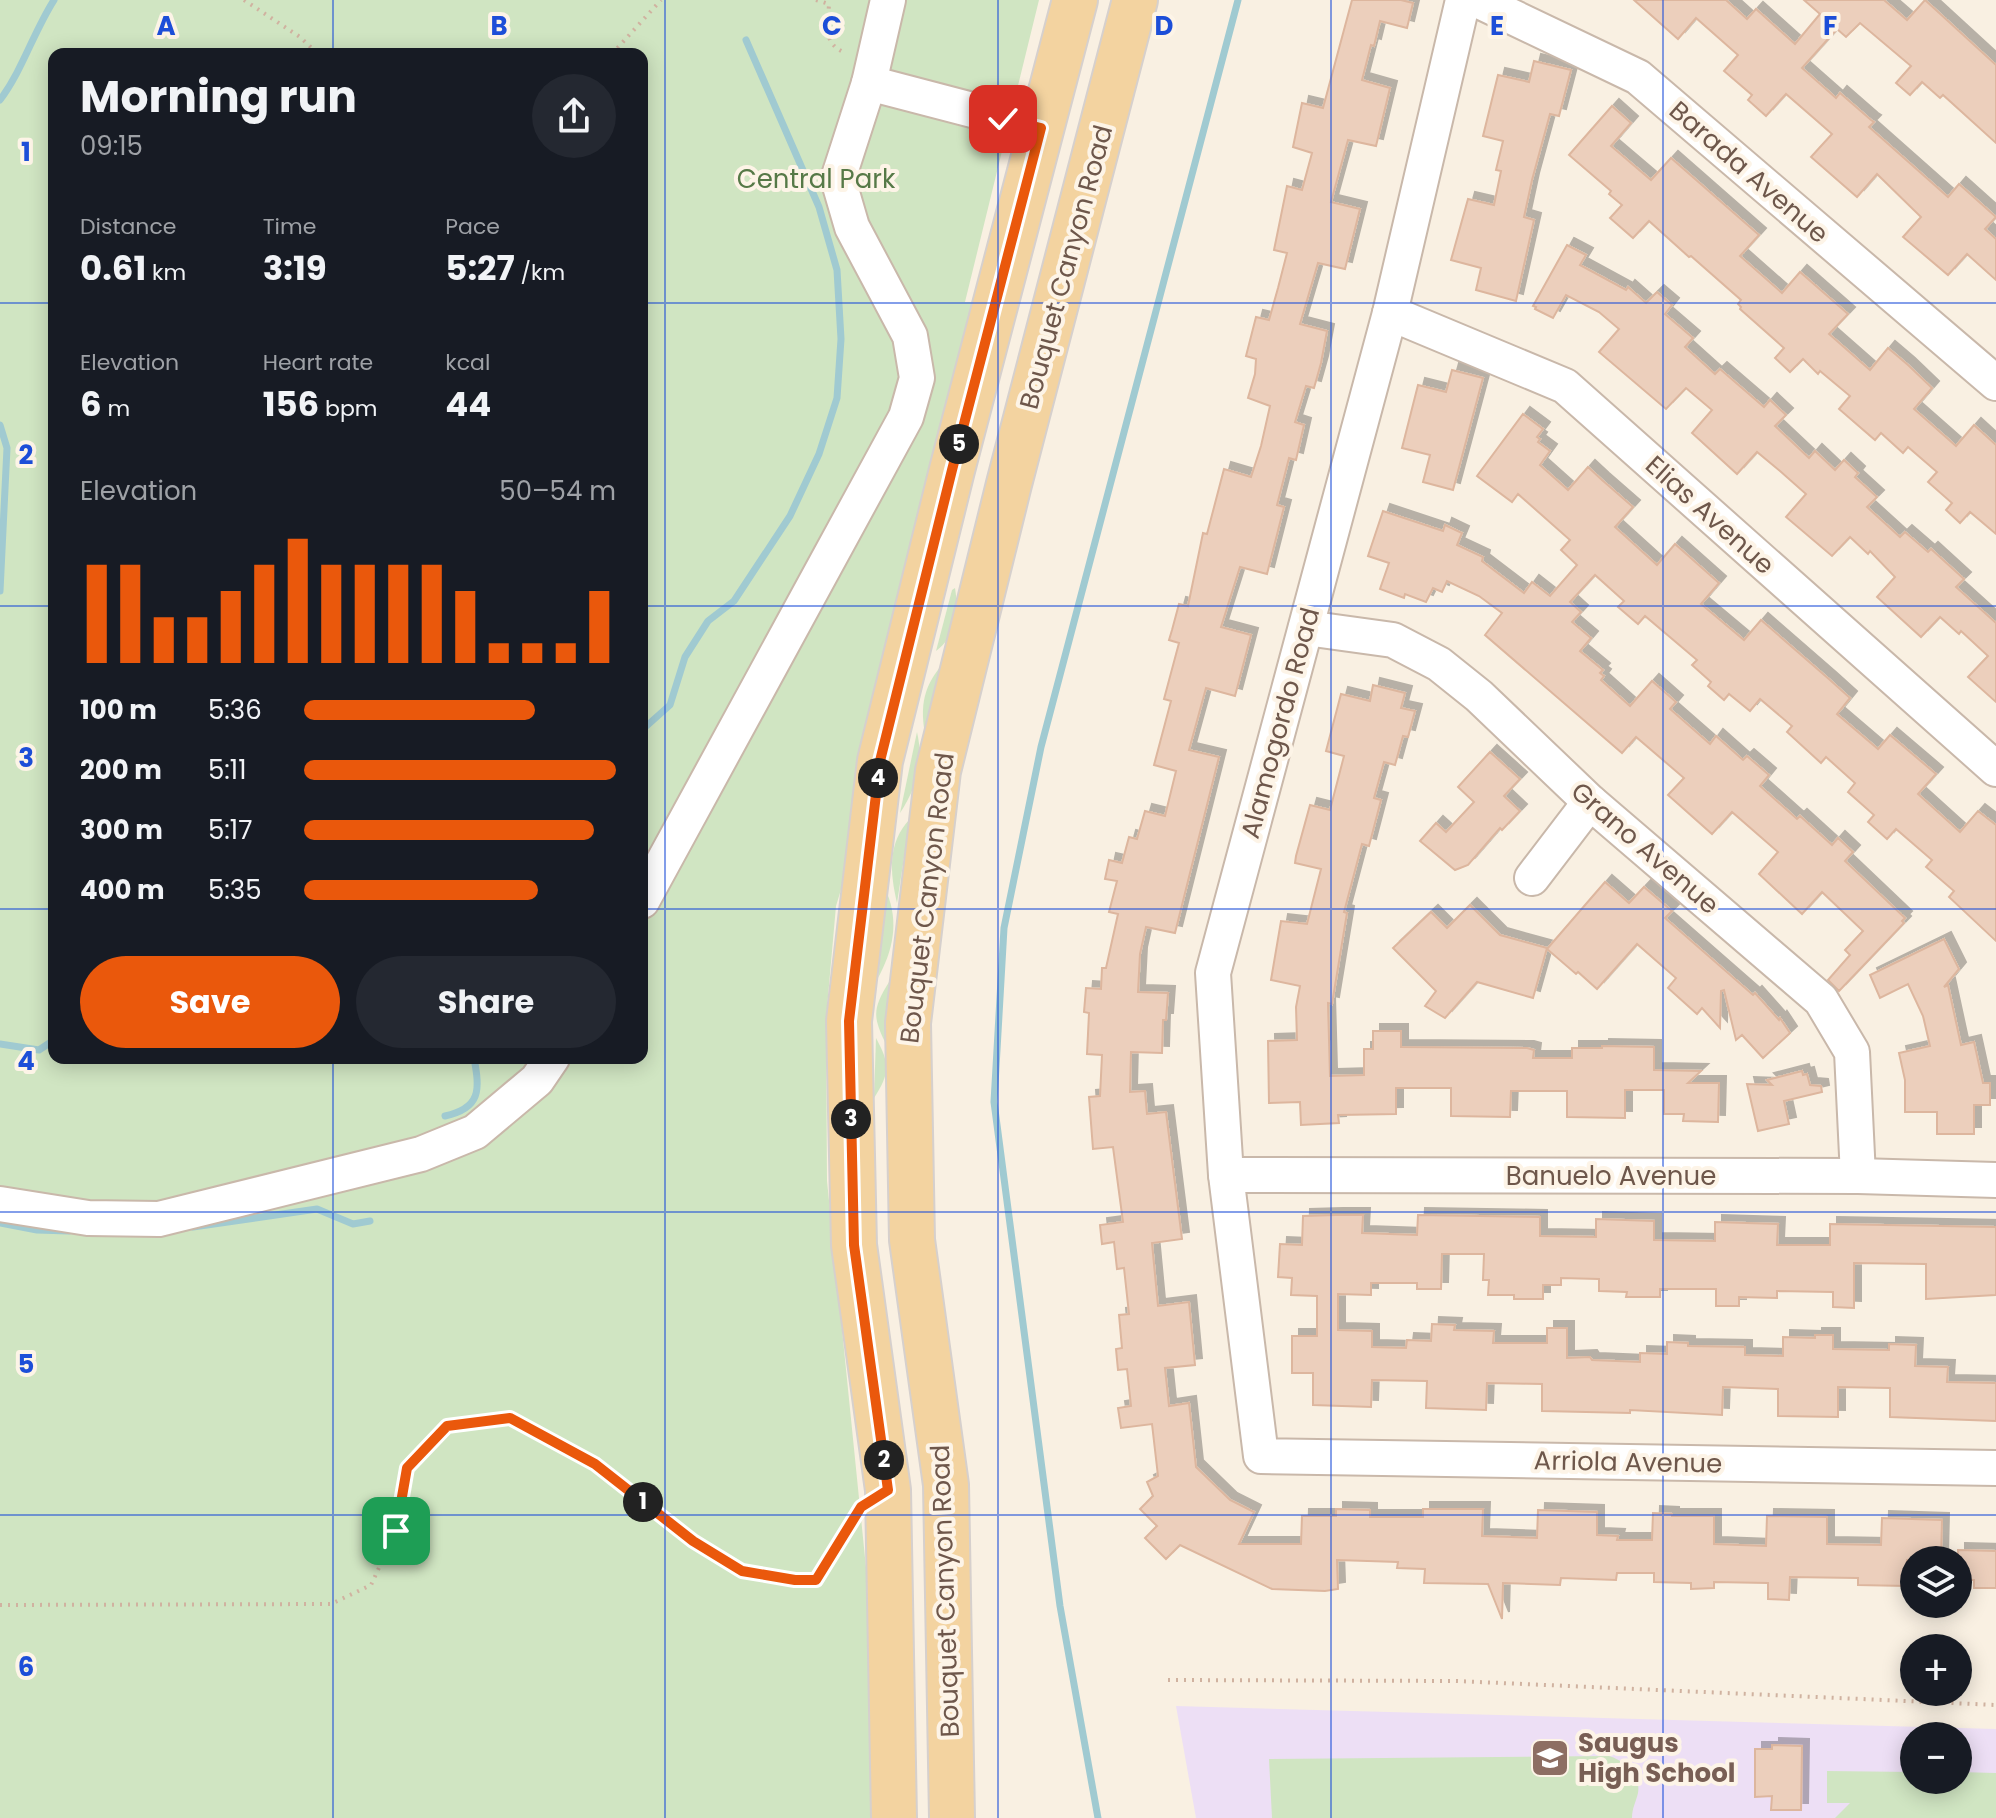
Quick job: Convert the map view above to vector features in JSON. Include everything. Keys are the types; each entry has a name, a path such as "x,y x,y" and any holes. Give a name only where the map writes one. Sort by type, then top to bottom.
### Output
{"main road":[{"name":"Bouquet Canyon Road","path":"894,1818 888,1490 854,1245 849,1021 880,761 952,470 1075,0"},
{"name":"Bouquet Canyon Road","path":"952,1818 946,1485 912,1240 908,1023 938,771 1135,0"},
{"path":"1041,128 1098,143"}],"street":[{"path":"648,890 906,417 917,378 910,336 852,227 838,179 869,83 888,0"},
{"name":"Alamogordo Road","path":"1261,1456 1226,1175 1213,973 1390,313 1463,0"},
{"name":"Barada Avenue","path":"1477,0 1638,77 1996,383"},
{"path":"869,83 1041,128"},
{"name":"Elias Avenue","path":"1390,313 1565,386 1996,769"},
{"name":"Grano Avenue","path":"1306,628 1393,640 1439,664 1479,696 1590,802 1821,1000 1852,1052 1858,1176"},
{"path":"1532,878 1590,802"},
{"path":"0,1204 88,1218 159,1219 421,1154 475,1132 537,1080 548,1064"},
{"name":"Banuelo Avenue","path":"1226,1175 1858,1176 1996,1180"},
{"name":"Arriola Avenue","path":"1261,1456 1996,1468"}],"path":[{"path":"244,0 312,48"},
{"path":"617,48 661,0"},
{"path":"0,1605 331,1604 371,1585 396,1531 407,1468 447,1426 510,1418 595,1464 693,1541 742,1571 795,1580 816,1580 861,1507 888,1490"},
{"path":"1168,1680 1456,1681 1996,1705"}],"shaded area":[{"name":"Saugus High School","path":"1176,1706 1900,1726 1900,1794 1972,1794 1972,1728 1996,1729 1996,1818 1196,1818"}],"green space":[{"name":"Central Park","path":"0,0 1039,0 965,302 980,302 864,766 836,906 826,1019 827,1181 872,1627 877,1818 0,1818"},
{"path":"955,588 957,606 952,631 936,651 952,590"},
{"path":"947,659 926,740 923,716 925,696"},
{"path":"917,732 920,754 918,774 900,813"},
{"path":"910,819 897,903 892,859 897,838"},
{"path":"887,893 893,915 893,936 878,978"},
{"path":"889,982 886,1044 876,1012"},
{"path":"876,1038 886,1068 883,1082 874,1098"},
{"path":"1609,1756 1626,1765 1637,1780 1638,1793 1632,1818 1272,1818 1269,1759"},
{"path":"1827,1771 1900,1772 1900,1794 1972,1794 1972,1772 1996,1773 1996,1818 1835,1818 1850,1803 1827,1803"}],"building":[{"path":"1352,0 1401,0 1413,3 1407,28 1380,21 1374,46 1371,45 1362,80 1390,88 1376,146 1348,140 1331,202 1360,209 1345,269 1318,263 1300,324 1327,331 1314,388 1306,386 1295,422 1304,425 1296,460 1289,458 1277,505 1284,507 1267,574 1240,567 1221,627 1251,635 1235,696 1206,688 1189,750 1219,757 1175,933 1146,927 1140,954 1138,992 1168,993 1162,1053 1131,1052 1130,1092 1145,1091 1147,1114 1166,1112 1182,1239 1152,1243 1158,1306 1189,1302 1195,1365 1165,1368 1169,1406 1189,1403 1196,1467 1230,1500 1254,1512 1239,1544 1301,1544 1302,1516 1336,1516 1336,1509 1370,1510 1370,1517 1423,1517 1423,1509 1483,1509 1482,1536 1537,1538 1538,1510 1597,1512 1597,1535 1618,1536 1617,1540 1652,1540 1653,1513 1714,1516 1714,1544 1766,1546 1767,1516 1827,1517 1827,1544 1881,1545 1882,1518 1942,1520 1941,1546 1900,1546 1900,1586 1858,1585 1858,1578 1790,1577 1789,1600 1768,1599 1768,1583 1714,1582 1714,1588 1691,1589 1691,1583 1654,1582 1654,1573 1617,1573 1616,1580 1561,1578 1560,1585 1503,1583 1502,1619 1488,1584 1424,1583 1425,1569 1397,1568 1398,1562 1337,1560 1338,1589 1272,1589 1180,1545 1166,1559 1145,1538 1157,1526 1140,1509 1153,1496 1147,1482 1158,1476 1152,1424 1121,1428 1118,1408 1131,1406 1127,1369 1118,1370 1116,1349 1122,1348 1119,1315 1129,1314 1124,1268 1117,1269 1114,1242 1102,1244 1100,1225 1123,1222 1113,1147 1093,1149 1089,1097 1100,1096 1102,1055 1087,1054 1089,1013 1084,1012 1086,988 1101,989 1102,968 1106,968 1118,914 1109,912 1117,881 1105,879 1109,860 1122,863 1129,837 1137,839 1145,811 1165,816 1176,771 1154,765 1171,701 1164,699 1179,643 1169,640 1179,604 1188,606 1203,533 1207,534 1224,469 1251,477 1261,446 1270,406 1248,398 1256,359 1246,356 1256,317 1269,320 1287,253 1274,250 1287,186 1302,190 1312,153 1293,147 1302,103 1323,108"},
{"path":"1634,0 1726,0 1747,19 1756,9 1795,44 1820,14 1804,0 1884,0 1907,20 1925,0 1996,65 1996,143 1943,95 1940,98 1922,82 1910,95 1896,83 1911,66 1860,23 1846,37 1837,29 1802,68 1836,98 1840,93 1874,122 1869,127 1948,197 1959,184 1996,217 1985,229 1996,239 1996,280 1967,254 1948,275 1903,237 1921,217 1877,174 1857,197 1811,157 1832,134 1786,94 1766,116 1748,100 1752,95 1724,71 1738,55 1696,18 1678,39"},
{"path":"1534,61 1571,70 1559,116 1550,114 1532,180 1524,217 1534,220 1516,301 1476,290 1481,268 1451,260 1468,199 1494,205 1501,171 1496,170 1503,141 1483,136 1498,75 1529,82"},
{"path":"1612,106 1631,123 1611,146 1651,180 1671,158 1759,235 1740,256 1782,293 1800,272 1848,314 1829,334 1870,370 1888,348 1908,365 1932,388 1914,409 1956,446 1974,425 1996,445 1996,534 1970,512 1960,523 1946,510 1952,503 1928,482 1937,472 1908,447 1903,453 1881,433 1875,440 1839,409 1850,396 1820,371 1818,374 1803,359 1790,372 1775,358 1784,348 1740,309 1738,304 1741,300 1649,221 1633,238 1610,218 1622,205 1609,194 1611,191 1569,155"},
{"path":"1567,245 1586,255 1580,265 1626,290 1628,287 1646,303 1657,292 1672,305 1665,314 1693,338 1685,347 1715,374 1720,369 1764,407 1770,400 1786,415 1775,426 1809,458 1815,451 1835,470 1844,460 1858,473 1855,477 1877,497 1867,507 1900,537 1905,532 1928,552 1931,549 1964,579 1956,587 1996,623 1996,702 1968,677 1988,656 1961,631 1959,634 1940,617 1921,637 1877,597 1895,577 1870,551 1868,554 1850,537 1832,556 1786,517 1806,494 1780,471 1757,452 1737,474 1692,433 1712,410 1686,388 1666,409 1599,352 1619,329 1599,312 1566,295 1553,318 1535,309 1533,306"},
{"path":"1452,370 1483,378 1453,490 1423,482 1430,455 1402,448 1418,385 1446,392"},
{"path":"1523,414 1543,429 1537,437 1540,439 1538,442 1550,451 1540,465 1568,490 1588,467 1633,507 1615,527 1657,565 1675,544 1719,583 1701,604 1744,640 1761,620 1850,698 1837,714 1878,749 1890,735 1936,774 1918,794 1960,832 1978,811 1996,825 1996,941 1949,897 1954,891 1926,867 1932,860 1896,829 1887,839 1868,822 1874,815 1848,792 1855,783 1826,757 1821,763 1787,732 1792,726 1760,699 1750,711 1729,694 1724,700 1708,686 1711,682 1692,665 1697,660 1645,616 1638,624 1618,607 1624,601 1595,575 1570,602 1581,612 1572,622 1591,638 1580,651 1603,670 1601,680 1630,706 1652,681 1676,702 1670,709 1710,744 1716,736 1743,760 1747,756 1769,775 1760,786 1797,819 1800,816 1832,845 1838,838 1853,852 1845,861 1905,918 1904,923 1839,991 1828,980 1850,955 1845,950 1863,931 1822,892 1802,914 1759,874 1778,852 1732,812 1712,834 1668,795 1684,778 1636,737 1622,753 1485,635 1502,613 1479,596 1447,581 1442,592 1433,588 1426,602 1380,589 1389,563 1368,556 1383,511 1443,531 1445,525 1462,533 1457,545 1483,557 1482,561 1524,593 1532,582 1550,596 1577,565 1561,550 1570,540 1518,494 1512,502 1477,476"},
{"path":"1373,685 1405,693 1401,708 1415,711 1408,737 1403,736 1395,765 1384,762 1374,798 1381,800 1369,846 1362,844 1344,912 1347,913 1332,1004 1328,1003 1330,1076 1364,1075 1364,1049 1373,1049 1373,1031 1401,1031 1401,1047 1527,1048 1534,1050 1533,1058 1572,1058 1572,1048 1654,1047 1654,1070 1701,1071 1688,1083 1719,1083 1718,1122 1683,1121 1684,1114 1664,1114 1664,1090 1625,1090 1625,1118 1567,1117 1567,1091 1511,1091 1510,1117 1451,1116 1451,1088 1396,1088 1396,1114 1338,1115 1339,1123 1301,1125 1300,1102 1269,1103 1268,1041 1297,1040 1296,1007 1300,986 1271,980 1281,921 1307,924 1321,869 1295,863 1296,856 1310,805 1330,810 1344,756 1326,751 1341,694 1370,701"},
{"path":"1490,752 1520,779 1504,796 1520,811 1502,830 1500,828 1468,865 1455,870 1420,841 1436,823 1446,832 1474,802 1458,787"},
{"path":"1605,882 1629,903 1644,887 1672,911 1665,918 1753,995 1755,993 1790,1033 1763,1058 1742,1035 1736,1040 1724,990 1721,991 1720,1028 1702,1008 1697,1014 1668,988 1676,978 1637,944 1597,989 1578,972 1576,974 1547,949"},
{"path":"1470,905 1500,935 1547,948 1533,998 1477,982 1445,1018 1425,1006 1436,991 1393,948 1431,912 1447,928"},
{"path":"1944,939 1959,969 1944,987 1948,985 1961,1045 1974,1042 1983,1083 1990,1083 1990,1105 1974,1105 1974,1134 1937,1134 1937,1112 1905,1112 1905,1080 1899,1053 1930,1046 1923,1016 1908,984 1880,998 1870,975"},
{"path":"1802,1071 1803,1075 1807,1074 1810,1085 1821,1086 1822,1092 1784,1101 1789,1124 1758,1131 1747,1084 1772,1085 1767,1080"},
{"path":"1363,1215 1362,1233 1417,1235 1418,1215 1540,1217 1540,1236 1596,1237 1596,1219 1654,1221 1654,1240 1715,1241 1715,1222 1778,1224 1777,1245 1830,1245 1830,1224 1996,1227 1996,1295 1926,1299 1926,1264 1854,1263 1854,1308 1833,1307 1833,1292 1777,1291 1777,1298 1739,1297 1739,1306 1716,1306 1716,1289 1660,1289 1660,1297 1626,1297 1627,1292 1599,1291 1599,1279 1561,1278 1561,1285 1543,1285 1543,1299 1514,1299 1514,1295 1488,1295 1489,1280 1483,1280 1484,1254 1442,1254 1441,1289 1417,1289 1417,1283 1371,1283 1371,1295 1338,1294 1338,1330 1372,1331 1372,1347 1406,1348 1407,1340 1431,1341 1432,1324 1455,1325 1454,1330 1494,1331 1493,1343 1547,1343 1547,1328 1567,1328 1567,1358 1640,1362 1640,1353 1667,1354 1667,1342 1688,1343 1688,1346 1745,1347 1745,1355 1783,1356 1783,1337 1833,1335 1833,1349 1889,1350 1889,1344 1916,1345 1915,1366 1948,1367 1947,1382 1996,1383 1996,1421 1890,1417 1890,1388 1838,1387 1838,1417 1778,1416 1778,1389 1723,1387 1722,1415 1630,1410 1630,1413 1542,1411 1542,1384 1487,1383 1486,1410 1426,1408 1427,1381 1372,1380 1371,1407 1313,1405 1313,1373 1292,1373 1292,1336 1317,1336 1317,1296 1291,1295 1292,1278 1278,1277 1280,1244 1302,1245 1303,1216"},
{"path":"1972,1550 1996,1551 1996,1588 1974,1588"},
{"path":"1772,1745 1802,1746 1801,1810 1771,1810 1772,1796 1755,1797 1755,1749 1772,1749"}],"waterway":[{"path":"0,100 54,0"},
{"path":"1098,1818 1060,1606 994,1102 1004,928 1041,747 1238,0"},
{"path":"648,725 670,705 685,657 708,621 734,601 790,516 819,454 837,398 841,339 837,270 819,207 746,40"},
{"path":"0,425 7,448 0,591"},
{"path":"0,1044 39,1050 48,1044"},
{"path":"445,1116 457,1113 472,1103 477,1088 475,1064"},
{"path":"193,1227 317,1209 353,1224 370,1221"},
{"path":"0,1223 37,1230 69,1231"}],"place":[{"name":"Saugus High School","path":"1550,1758"}],"route":[{"path":"396,1531 407,1468 447,1426 510,1418 595,1464 693,1541 742,1571 795,1580 816,1580 861,1507 888,1490 854,1245 849,1021 880,761 1041,128 1003,119"}]}
